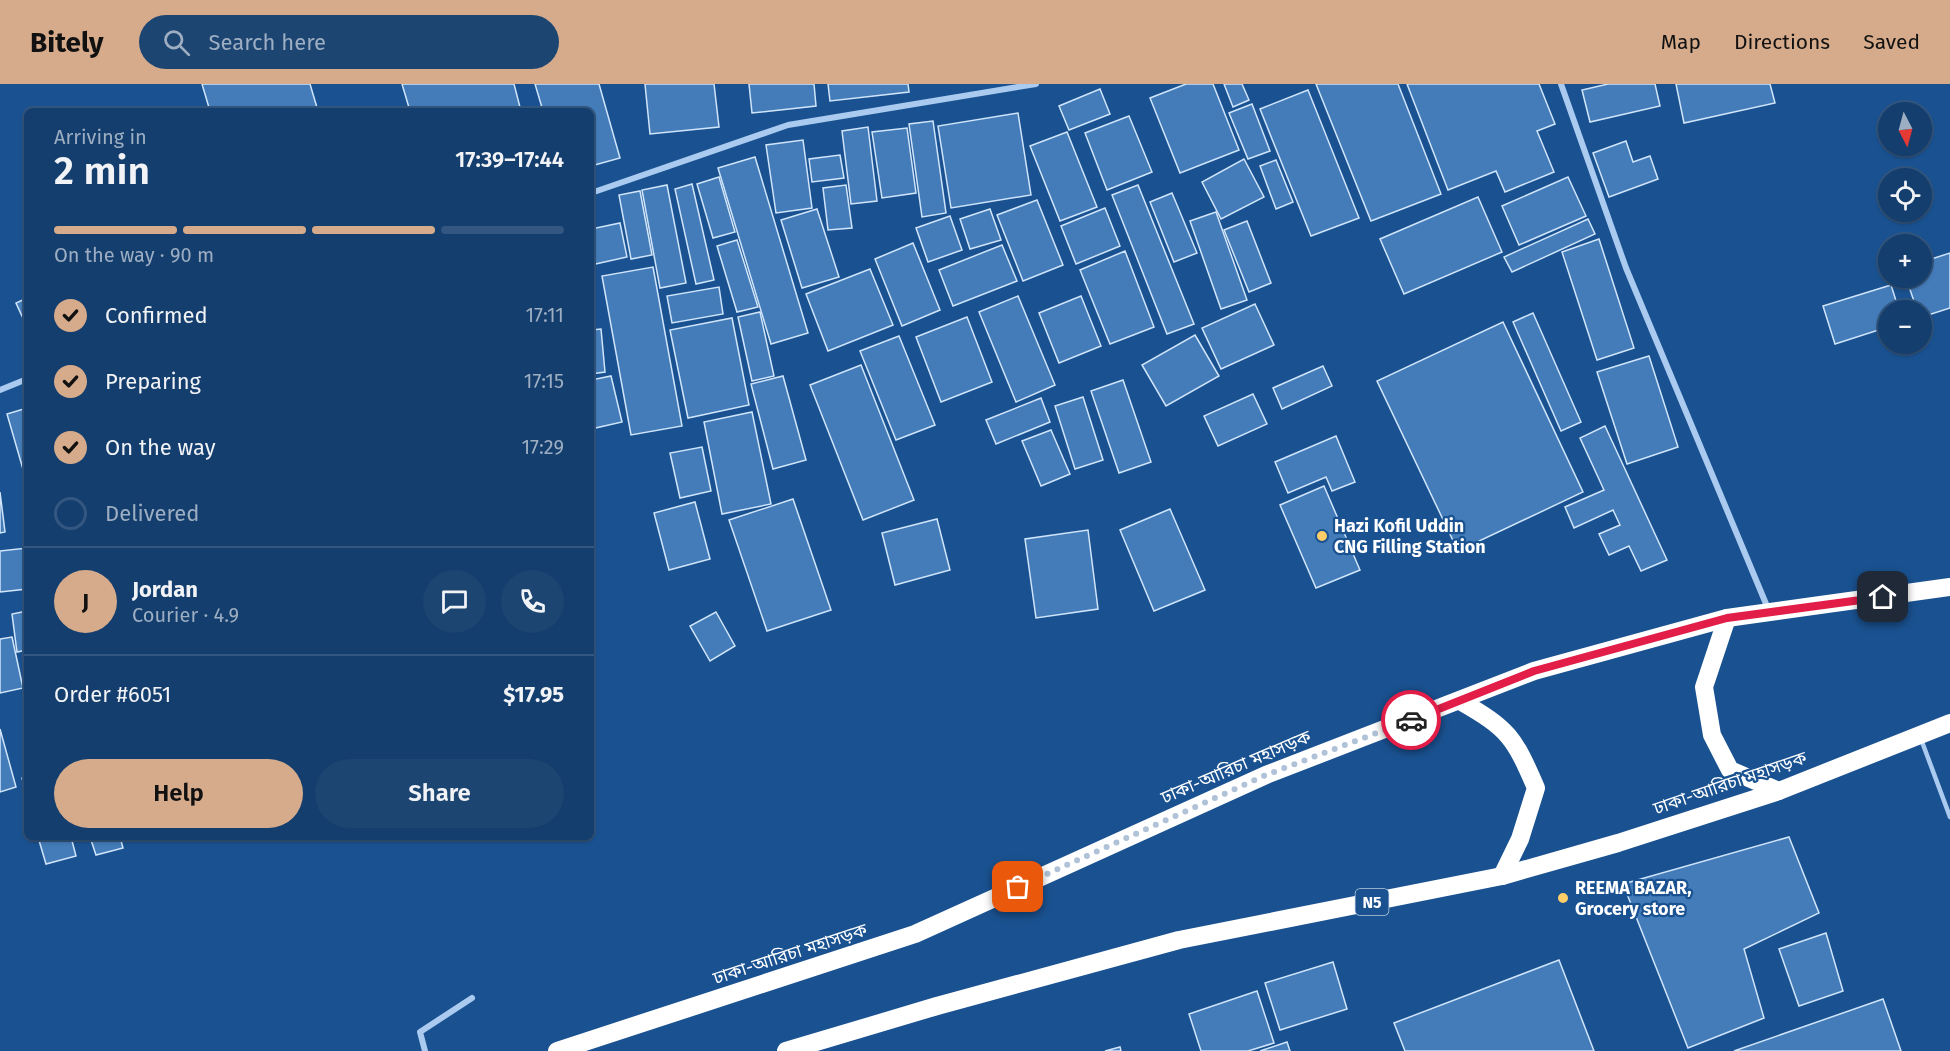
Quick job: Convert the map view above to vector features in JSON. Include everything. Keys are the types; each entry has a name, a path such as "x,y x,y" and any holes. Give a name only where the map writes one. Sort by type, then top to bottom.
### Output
{"highway":[{"name":"ঢাকা-আরিচা মহাসড়ক","path":"557,1051 915,934 1266,775 1534,671 1727,618 1770,614 1950,587"},
{"path":"1727,618 1704,687 1712,735 1730,770 1779,791"},
{"path":"1460,701 1495,721 1517,745 1536,788 1520,839 1502,876"},
{"name":"ঢাকা-আরিচা মহাসড়ক","path":"786,1051 937,1006 1179,940 1502,876 1618,843 1779,791 1950,723"}],"street":[{"path":"594,192 788,125 1036,84"},
{"path":"1561,84 1626,268 1770,614"},
{"path":"0,390 24,381"},
{"path":"425,1050 420,1032 472,998"}],"lane":[{"path":"1919,734 1950,817"}],"building":[{"path":"202,84 310,84 317,108 209,108"},
{"path":"402,84 514,84 520,108 409,108"},
{"path":"535,84 599,84 620,158 594,165 594,108 542,108"},
{"path":"645,84 714,84 719,127 650,134"},
{"path":"749,84 814,84 816,106 752,113"},
{"path":"828,84 908,84 909,92 830,101"},
{"path":"1186,84 1213,84 1239,150 1180,173 1150,98"},
{"path":"1224,84 1242,84 1249,100 1233,107"},
{"path":"1316,84 1398,84 1441,194 1371,221"},
{"path":"1407,84 1539,84 1555,124 1537,131 1554,172 1505,192 1496,171 1448,190"},
{"path":"1608,84 1655,84 1660,106 1590,122 1582,90"},
{"path":"1676,84 1770,84 1775,103 1684,123"},
{"path":"1100,89 1110,114 1069,130 1059,106"},
{"path":"1308,90 1359,218 1311,236 1260,109"},
{"path":"1252,104 1270,151 1248,159 1229,113"},
{"path":"1018,113 1031,195 951,208 938,126"},
{"path":"1129,116 1152,172 1107,190 1085,133"},
{"path":"933,121 946,213 922,217 909,124"},
{"path":"868,127 877,201 851,204 842,131"},
{"path":"907,128 916,193 882,198 872,132"},
{"path":"1067,132 1097,207 1060,221 1030,146"},
{"path":"803,140 812,208 776,213 766,145"},
{"path":"1626,141 1633,162 1650,156 1658,179 1609,197 1593,153"},
{"path":"840,155 844,178 812,182 809,159"},
{"path":"755,157 808,333 771,344 718,168"},
{"path":"1244,159 1264,197 1221,219 1202,182"},
{"path":"1276,160 1293,202 1276,209 1260,166"},
{"path":"719,177 735,232 713,238 697,184"},
{"path":"1568,177 1586,216 1519,245 1502,206"},
{"path":"692,184 714,280 696,284 675,189"},
{"path":"667,185 686,283 660,288 642,190"},
{"path":"846,185 852,228 828,230 823,188"},
{"path":"1138,185 1194,324 1167,334 1112,195"},
{"path":"640,191 652,255 631,259 619,195"},
{"path":"1172,193 1197,253 1174,262 1150,202"},
{"path":"1478,197 1502,252 1404,294 1380,239"},
{"path":"1037,200 1063,265 1023,281 997,215"},
{"path":"1105,208 1120,246 1076,264 1061,226"},
{"path":"817,209 839,277 802,288 781,220"},
{"path":"990,209 1001,240 970,249 960,219"},
{"path":"1216,212 1247,300 1221,309 1190,221"},
{"path":"950,216 962,250 928,262 916,228"},
{"path":"1588,219 1595,234 1512,272 1504,257"},
{"path":"1247,221 1271,283 1249,292 1224,230"},
{"path":"620,223 627,257 594,264 594,228"},
{"path":"1599,239 1634,348 1597,360 1562,252"},
{"path":"737,240 758,307 737,312 717,246"},
{"path":"913,243 940,310 902,326 875,259"},
{"path":"1002,245 1017,281 953,306 939,270"},
{"path":"1125,251 1154,327 1110,344 1080,270"},
{"path":"1950,253 1950,308 1932,314 1932,300 1914,300 1909,288 1932,288 1932,259"},
{"path":"653,267 682,426 631,435 602,276"},
{"path":"870,269 893,325 828,351 806,294"},
{"path":"719,287 723,314 672,323 667,296"},
{"path":"1881,288 1892,288 1896,300 1878,300 1878,330 1835,344 1823,306"},
{"path":"1018,296 1055,385 1016,402 979,312"},
{"path":"1081,296 1101,346 1059,363 1039,313"},
{"path":"24,299 24,320 16,303"},
{"path":"1255,304 1274,345 1221,369 1202,328"},
{"path":"760,312 774,376 752,381 738,317"},
{"path":"1533,313 1581,422 1561,431 1513,322"},
{"path":"967,317 992,382 941,402 916,337"},
{"path":"732,318 749,405 688,418 670,330"},
{"path":"1503,322 1583,492 1458,551 1377,381"},
{"path":"601,329 605,372 594,374 594,330"},
{"path":"1195,335 1219,376 1166,406 1142,365"},
{"path":"899,336 935,425 896,440 860,351"},
{"path":"1649,356 1678,447 1627,464 1597,372"},
{"path":"861,365 914,500 863,520 810,385"},
{"path":"1323,366 1332,386 1282,409 1273,388"},
{"path":"611,376 622,422 594,428 594,379"},
{"path":"783,376 806,460 773,469 751,384"},
{"path":"1123,380 1151,462 1119,473 1091,391"},
{"path":"1253,394 1267,424 1218,446 1204,416"},
{"path":"1083,397 1103,460 1075,469 1055,406"},
{"path":"1041,398 1050,422 996,444 986,420"},
{"path":"24,409 24,473 7,414"},
{"path":"752,412 771,504 722,514 704,422"},
{"path":"1605,426 1667,560 1641,571 1629,546 1609,555 1599,534 1620,525 1613,510 1574,528 1565,507 1604,490 1580,438"},
{"path":"1051,430 1070,474 1041,486 1022,441"},
{"path":"1336,436 1355,482 1332,491 1326,477 1288,493 1275,462"},
{"path":"702,447 711,491 680,498 670,453"},
{"path":"1324,486 1360,570 1316,588 1280,505"},
{"path":"0,492 5,532 0,533"},
{"path":"793,499 831,610 767,631 729,520"},
{"path":"695,502 710,559 669,570 654,513"},
{"path":"1170,509 1205,590 1154,611 1120,530"},
{"path":"937,519 950,570 895,585 882,533"},
{"path":"1088,530 1098,609 1036,618 1025,539"},
{"path":"24,548 24,589 0,592 0,551"},
{"path":"24,612 24,651 17,652 12,614"},
{"path":"716,612 735,646 710,661 690,626"},
{"path":"12,637 23,688 0,693 0,639"},
{"path":"0,729 16,787 0,792"},
{"path":"1789,837 1819,913 1744,949 1764,1018 1688,1048 1623,884"},
{"path":"39,840 72,840 76,856 46,864"},
{"path":"91,840 121,840 123,848 96,855"},
{"path":"1826,933 1843,991 1799,1006 1779,949"},
{"path":"1559,960 1594,1051 1405,1051 1394,1023"},
{"path":"1333,962 1347,1009 1280,1030 1265,983"},
{"path":"1257,991 1274,1043 1248,1051 1201,1051 1189,1014"},
{"path":"1883,999 1901,1051 1734,1051"},
{"path":"1287,1042 1290,1051 1260,1051"},
{"path":"1120,1047 1121,1051 1105,1051"}],"way so far":[{"path":"1018,887 1266,775 1411,720"}],"place":[{"name":"Hazi Kofil Uddin CNG Filling Station","path":"1322,536"},
{"name":"REEMA BAZAR, Grocery store","path":"1563,898"}],"route":[{"path":"1411,720 1534,671 1727,618 1883,597"}]}
